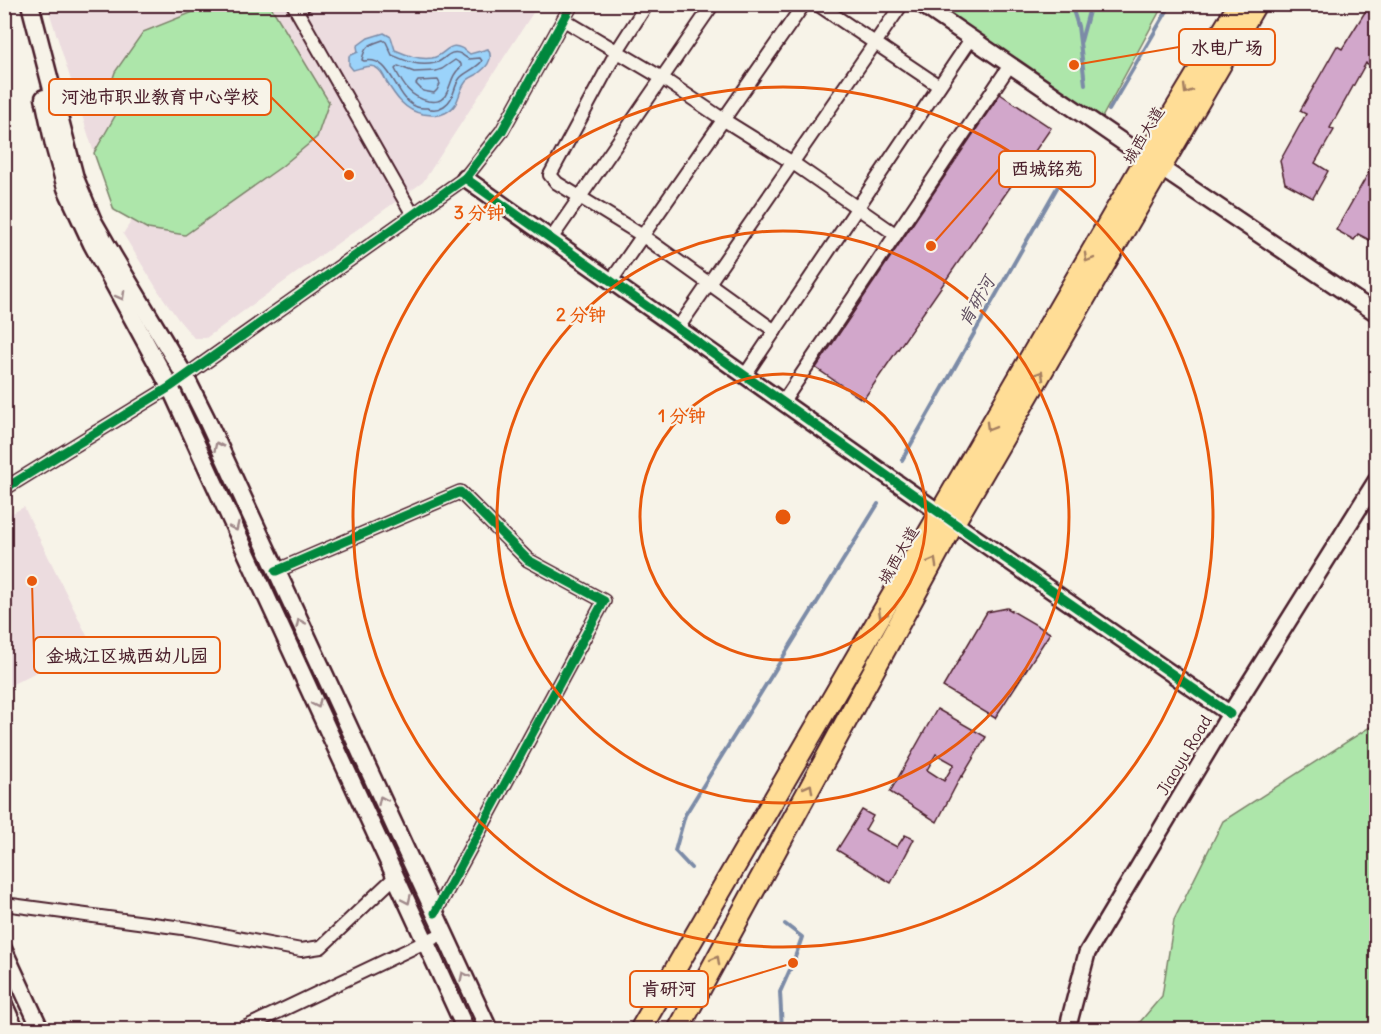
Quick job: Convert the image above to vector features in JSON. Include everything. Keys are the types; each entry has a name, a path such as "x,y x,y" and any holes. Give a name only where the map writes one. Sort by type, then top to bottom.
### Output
{"main road":[{"path":"20,4 66,188 92,244 170,387 466,1029"},
{"path":"30,4 75,178 93,221 185,376 489,1029"},
{"name":"城西大道","path":"640,1029 947,518 1153,163 1239,4"},
{"name":"城西大道","path":"1153,163 1256,4"},
{"name":"城西大道","path":"678,1029 947,518"}],"street":[{"path":"4,489 170,387 465,178 502,131 572,4"},
{"path":"647,4 617,51 550,175 557,183 643,236 775,331"},
{"path":"551,239 713,4"},
{"path":"611,281 804,4"},
{"path":"817,4 939,86"},
{"path":"678,328 902,4"},
{"path":"921,4 1377,313"},
{"path":"295,9 413,215"},
{"path":"564,20 662,78 793,163 895,234"},
{"path":"746,375 971,39"},
{"path":"783,402 1010,65"},
{"path":"465,178 947,518 1230,714"},
{"name":"Jiaoyu Road","path":"1068,1029 1087,953 1230,714 1377,481"},
{"path":"276,571 460,492 528,560 604,601 435,913"},
{"path":"4,904 190,929 301,950 321,947 396,876"},
{"path":"240,1029 444,933"},
{"path":"4,950 40,1029"},
{"path":"4,1004 16,1029"}],"lane":[{"path":"295,9 310,4"}],"shaded area":[{"path":"47,5 213,5 143,32 111,84 123,102 94,153"},
{"path":"270,5 538,5 423,182 206,338 194,338 159,292 123,234 132,220 148,229 329,101"},
{"path":"24,507 91,644 5,688 5,517"}],"green space":[{"path":"213,4 270,5 329,102 317,137 281,167 185,235 148,229 114,210 94,153 123,102 111,84 115,72 143,32"},
{"path":"935,5 1163,5 1099,123"},
{"path":"1376,723 1376,1029 1134,1029 1162,996 1174,920 1223,821"}],"water":[{"path":"384,33 391,37 395,50 413,57 432,58 449,48 457,47 470,54 488,49 490,57 488,64 482,70 468,79 450,110 437,115 423,114 411,110 401,102 377,68 370,66 353,70 349,65 349,56 358,52 357,46 368,38"}],"building":[{"path":"1370,4 1377,4 1377,54 1370,65 1366,63 1330,128 1334,130 1315,163 1328,171 1313,198 1285,183 1280,161 1306,114 1300,111 1337,46 1342,49"},
{"path":"1000,94 1051,128 863,400 816,368"},
{"path":"1377,158 1377,244 1358,234 1354,240 1336,230"},
{"path":"1007,608 1050,633 995,718 943,687 987,612"},
{"path":"937,709 986,737 961,776 937,822 890,792","holes":["936,754 954,764 944,781 927,770"]},
{"path":"862,810 873,816 865,830 897,847 905,835 914,839 891,883 837,850"}],"waterway":[{"path":"1071,4 1078,26 1085,84"},
{"path":"1081,41 1091,4"},
{"name":"肯研河","path":"1109,110 1171,4"},
{"name":"肯研河","path":"902,460 1075,156"},
{"name":"肯研河","path":"691,868 675,851 685,815 878,504"},
{"name":"肯研河","path":"782,1030 780,992 802,937 785,924"}],"cycle path":[{"path":"4,489 170,387 465,178 502,131 572,4"},
{"path":"465,178 954,523 1230,714"},
{"path":"276,571 460,492 528,560 604,601 435,913"}],"place":[{"name":"水电广场","path":"1074,65"},
{"name":"河池市职业教育中心学校","path":"349,175"},
{"name":"西城铭苑","path":"931,246"},
{"name":"金城江区城西幼儿园","path":"32,581"},
{"name":"肯研河","path":"793,963"}]}
